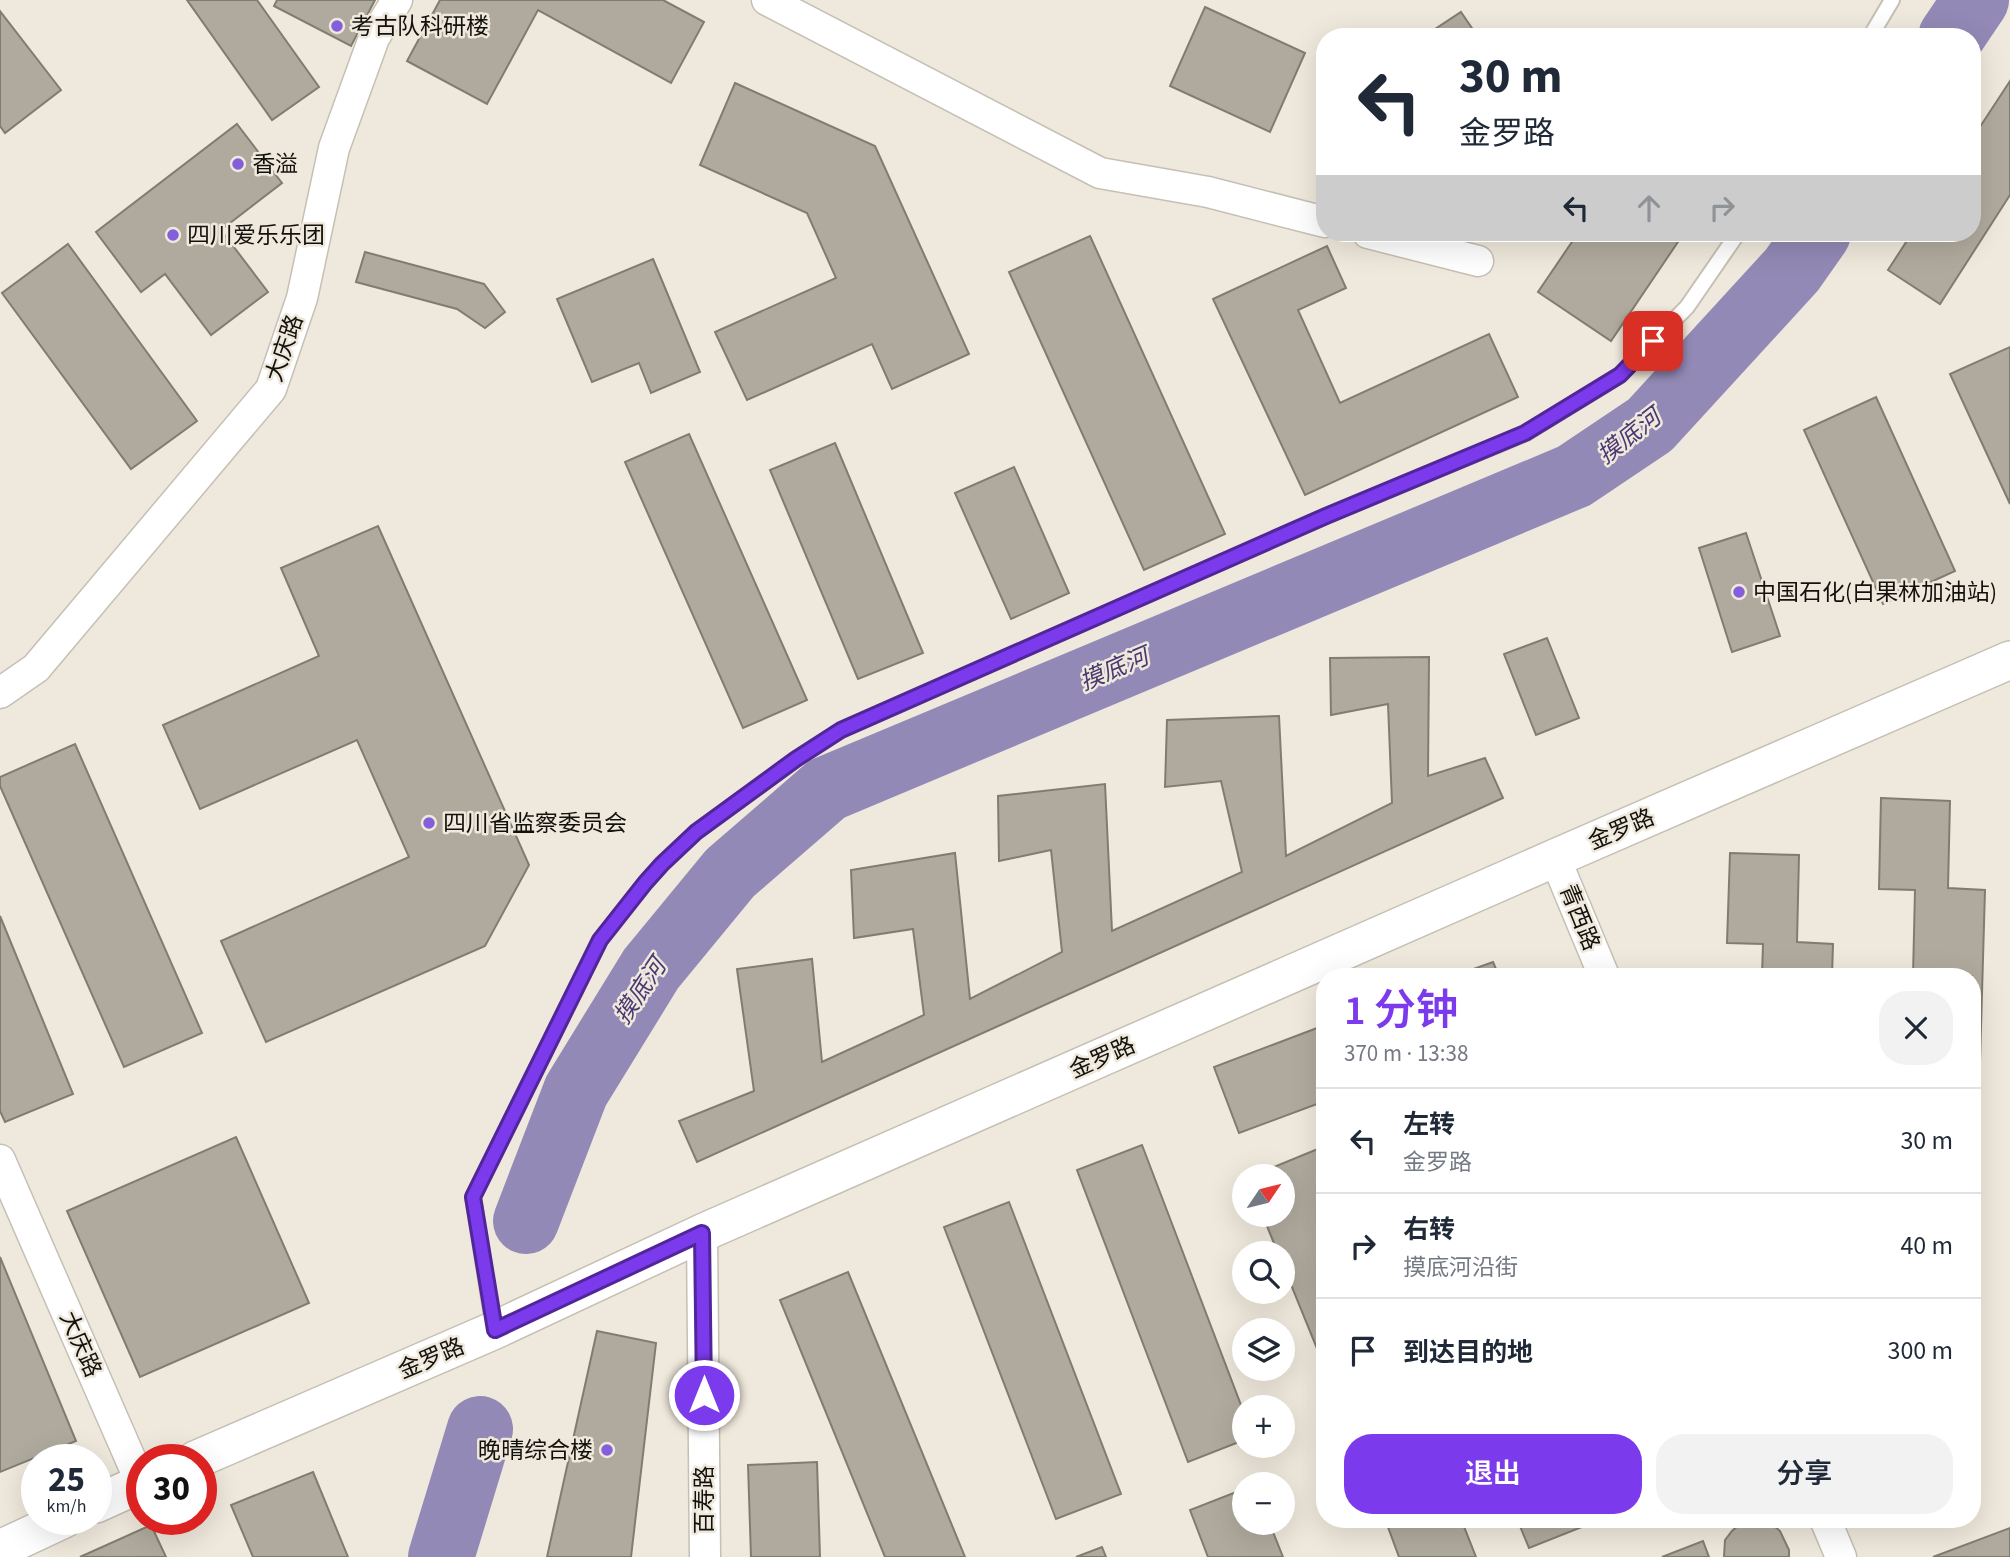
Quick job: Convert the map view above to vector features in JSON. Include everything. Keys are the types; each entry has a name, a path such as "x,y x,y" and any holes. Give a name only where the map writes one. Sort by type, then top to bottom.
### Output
{"street":[{"name":"大庆路","path":"0,693 36,668 271,389 302,298 334,148 374,38 397,0"},
{"path":"767,0 1100,173 1208,192 1316,220"},
{"path":"1403,242 1478,261"},
{"name":"金罗路","path":"217,1450 495,1330 702,1233 2010,660"},
{"name":"青西路","path":"1555,858 1601,968"},
{"name":"大庆路","path":"0,1160 126,1449"},
{"name":"百寿路","path":"702,1233 705,1557"},
{"path":"1829,1528 1841,1557"},
{"path":"0,1549 30,1535"}],"lane":[{"path":"1875,28 1892,0"},
{"path":"495,1330 473,1197 600,940 645,883 696,832 796,759 841,730 1326,516 1525,433 1620,375 1687,307 1732,242"}],"building":[{"path":"187,0 257,0 319,87 272,120"},
{"name":"考古队科研楼","path":"277,0 375,0 351,46 274,6"},
{"path":"440,0 663,0 704,22 671,83 538,10 487,104 407,61"},
{"path":"1205,7 1305,53 1270,132 1170,86"},
{"path":"0,11 61,90 5,133 0,126"},
{"path":"1461,12 1472,28 1437,28"},
{"path":"2010,81 2010,195 1981,240 1981,125"},
{"path":"735,83 875,146 969,354 892,389 872,344 747,400 715,332 836,278 807,213 700,165"},
{"path":"237,124 282,183 221,230 268,292 211,335 165,274 141,292 96,232"},
{"path":"1090,236 1225,534 1144,570 1009,272"},
{"path":"1572,242 1678,242 1611,341 1538,292"},
{"path":"1906,242 1980,242 1940,304 1888,270"},
{"path":"68,244 197,421 131,469 2,293"},
{"path":"1327,246 1346,288 1298,310 1340,403 1489,334 1518,397 1305,495 1213,299"},
{"path":"365,252 484,284 505,312 485,328 457,309 356,282"},
{"path":"653,259 700,372 651,393 639,363 592,382 557,299"},
{"path":"2010,347 2010,504 1950,374"},
{"path":"1876,397 1955,571 1883,604 1804,430"},
{"path":"689,434 807,700 743,728 625,462"},
{"path":"835,443 923,653 858,679 770,470"},
{"path":"1014,467 1069,593 1011,619 955,493"},
{"path":"378,526 529,865 485,946 266,1042 221,941 409,857 357,740 200,809 163,725 319,656 281,568"},
{"name":"中国石化(白果林加油站)","path":"1746,533 1780,636 1732,652 1699,548"},
{"path":"1547,638 1579,718 1536,735 1504,654"},
{"path":"1429,657 1428,776 1485,758 1503,798 697,1162 679,1121 754,1091 737,969 812,959 822,1062 924,1015 913,929 854,938 851,870 955,853 970,999 1062,952 1051,850 999,861 998,796 1105,784 1112,931 1242,872 1221,781 1165,787 1167,720 1279,716 1286,856 1392,803 1388,704 1331,715 1330,658"},
{"path":"75,744 202,1033 124,1067 0,786 0,777"},
{"path":"1881,798 1950,801 1948,888 1985,890 1981,1028 1981,968 1913,968 1915,890 1879,889"},
{"path":"1730,853 1799,855 1797,942 1833,944 1832,968 1762,968 1763,944 1727,943"},
{"path":"0,916 73,1094 5,1122 0,1111"},
{"path":"1493,962 1496,968 1476,968"},
{"path":"1316,1028 1316,1104 1239,1133 1214,1067"},
{"path":"236,1137 309,1303 140,1377 67,1211"},
{"path":"1142,1145 1237,1395 1232,1395 1232,1445 1188,1462 1077,1170"},
{"path":"1316,1150 1316,1346 1295,1295 1295,1241 1273,1241 1267,1227 1295,1227 1295,1164 1281,1164"},
{"path":"1009,1202 1121,1494 1056,1519 944,1227"},
{"path":"0,1257 76,1441 69,1444 21,1444 21,1463 0,1472"},
{"path":"848,1272 965,1557 885,1557 780,1300"},
{"name":"晚晴综合楼","path":"597,1331 656,1343 631,1557 547,1557"},
{"path":"817,1462 820,1557 751,1557 748,1465"},
{"path":"313,1472 348,1557 253,1557 231,1505"},
{"path":"1232,1494 1232,1535 1274,1535 1283,1557 1208,1557 1190,1510"},
{"path":"1388,1528 1465,1528 1476,1557 1399,1557"},
{"path":"1521,1528 1579,1528 1529,1548"},
{"path":"1735,1528 1777,1528 1789,1550 1789,1557 1724,1557 1725,1540"},
{"path":"2010,1528 2010,1557 1933,1557"},
{"path":"129,1535 156,1535 166,1557 80,1557"},
{"path":"1703,1541 1709,1557 1662,1557"},
{"path":"1102,1547 1106,1557 1076,1557"}],"waterway":[{"name":"摸底河","path":"1957,28 1976,0"},
{"name":"摸底河","path":"526,1221 576,1091 651,969 730,873 827,789 1574,476 1650,425 1792,270 1812,242"},
{"name":"摸底河","path":"441,1557 480,1429"}],"place":[{"name":"考古队科研楼","path":"337,26"},
{"name":"香溢","path":"238,164"},
{"name":"四川爱乐乐团","path":"173,235"},
{"name":"中国石化(白果林加油站)","path":"1739,592"},
{"name":"四川省监察委员会","path":"429,823"},
{"name":"晚晴综合楼","path":"607,1450"}],"route":[{"path":"704,1395 702,1233 495,1330 473,1197 600,940 662,864 696,832 796,759 841,730 1326,516 1525,433 1620,375 1653,341"}]}
